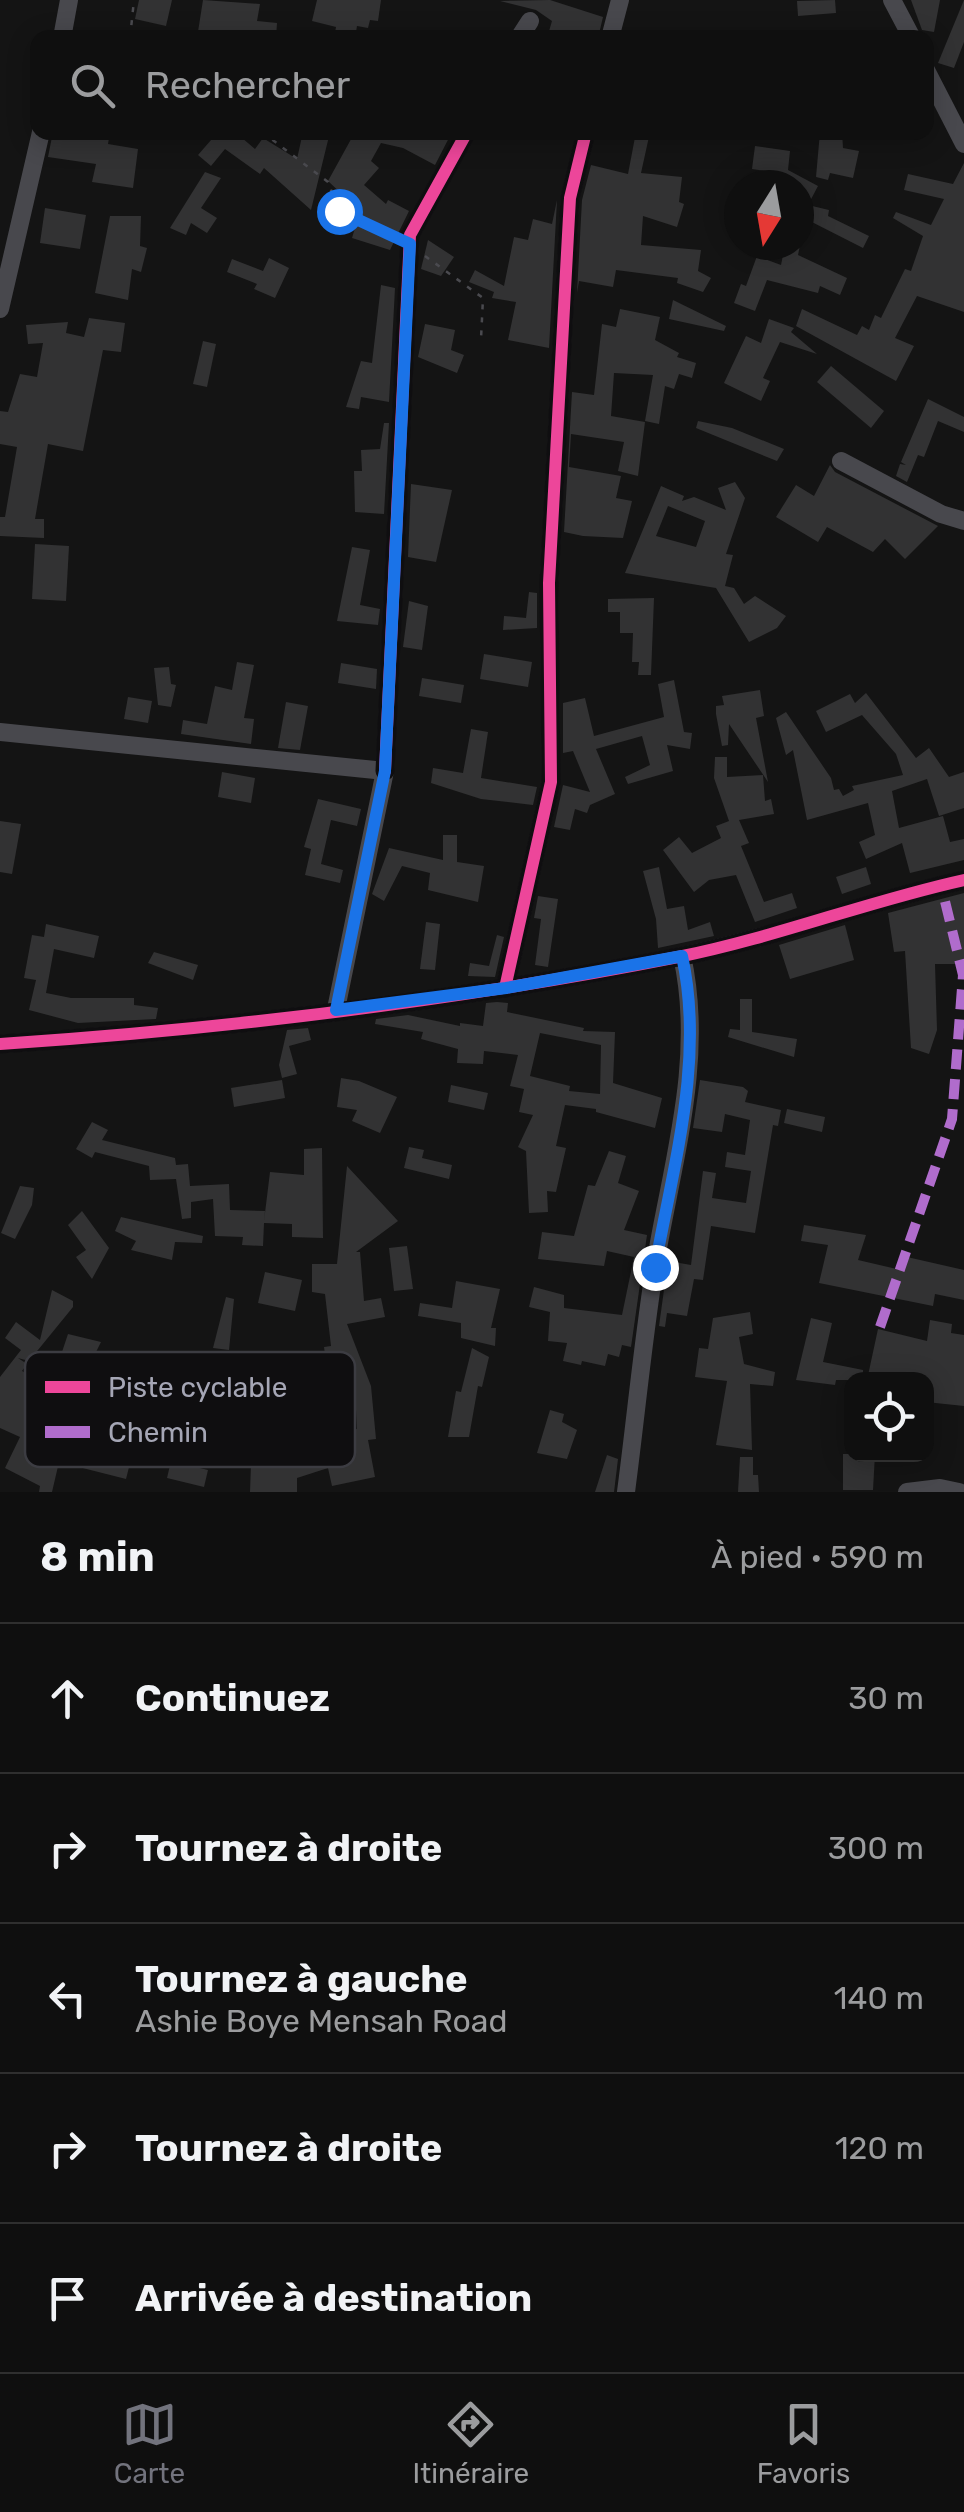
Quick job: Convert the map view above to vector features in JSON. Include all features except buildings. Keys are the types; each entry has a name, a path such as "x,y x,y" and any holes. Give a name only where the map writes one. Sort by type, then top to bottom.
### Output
{"street":[{"path":"63,30 69,0"},
{"path":"612,30 620,0"},
{"path":"892,0 908,30"},
{"path":"525,30 530,21"},
{"path":"934,86 964,144"},
{"path":"0,310 38,140"},
{"path":"336,1010 385,771 410,235 463,140"},
{"path":"506,988 551,782 549,584 570,198 584,140"},
{"path":"842,461 942,514 964,521"},
{"path":"0,732 385,771"},
{"path":"0,1044 133,1035 506,988 682,956 964,880"},
{"path":"626,1492 655,1267 687,1090 692,1000 682,956"},
{"path":"907,1492 940,1488 959,1492"}],"path":[{"path":"131,30 134,0"},
{"path":"273,140 328,182 339,211 410,244 483,298 481,339"}],"marked path":[{"path":"880,1327 952,1119 963,975 941,885"}],"cycle path":[{"path":"385,771 410,235 463,140"},
{"path":"505,988 551,782 549,583 570,198 584,140"},
{"path":"0,1044 340,1011 594,973 714,949 964,880"}],"route":[{"path":"339,211 410,244 385,771 336,1010 506,988 682,956 692,1000 687,1090 655,1267"}]}
